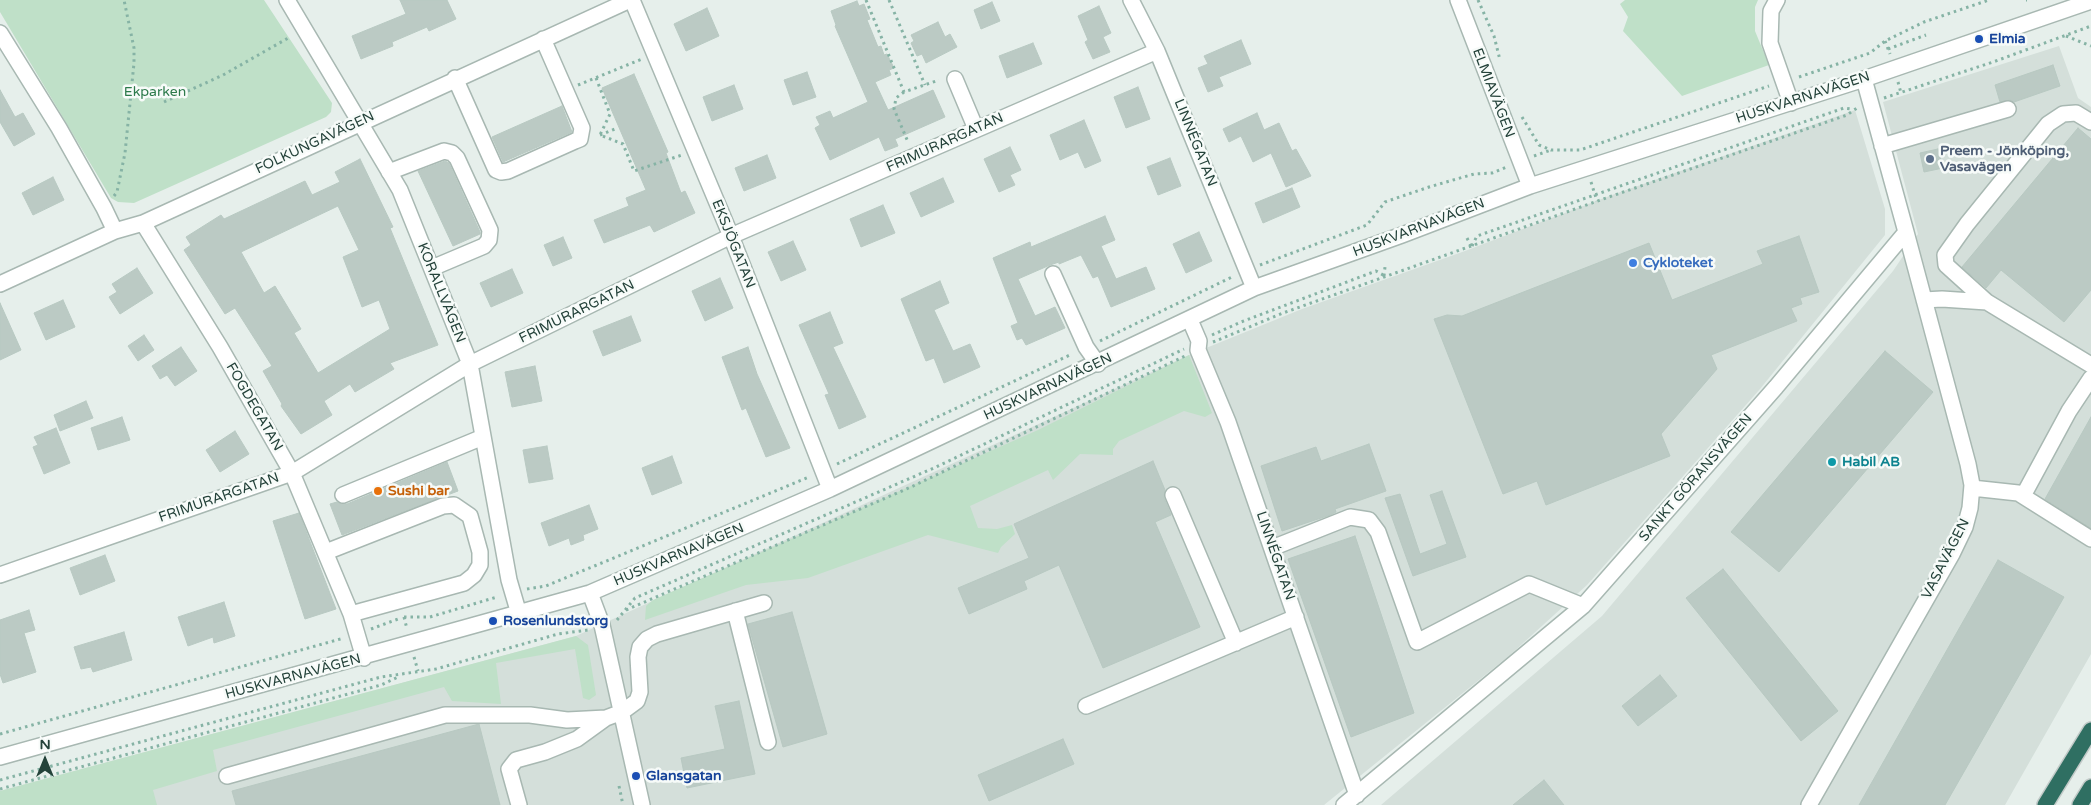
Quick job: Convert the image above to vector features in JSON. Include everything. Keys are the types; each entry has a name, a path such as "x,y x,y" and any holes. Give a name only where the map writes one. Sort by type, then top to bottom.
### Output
{"highway":[{"path":"2045,805 2091,730"},
{"path":"2080,805 2091,786"}],"street":[{"name":"KORALLVÄGEN","path":"287,0 400,190 470,364 512,591 519,614"},
{"name":"FOLKUNGAVÄGEN","path":"0,284 115,231 143,223 455,78 631,0"},
{"name":"EKSJÖGATAN","path":"631,0 731,236 830,489"},
{"name":"LINNÉGATAN","path":"1131,0 1157,51 1254,288"},
{"name":"ELMIAVÄGEN","path":"1458,0 1519,162 1530,186"},
{"path":"1777,0 1771,11 1770,43 1791,102"},
{"name":"HUSKVARNAVÄGEN","path":"0,757 364,658 590,593 830,489 1098,364 1254,288 1402,235 1530,186 1864,79 2062,5 2091,1"},
{"path":"0,33 59,128 115,231"},
{"path":"455,78 496,170 501,172 580,139 582,128 543,39"},
{"name":"FRIMURARGATAN","path":"0,574 292,473 470,364 731,236 1157,51"},
{"path":"955,79 976,129"},
{"path":"1864,79 1906,232"},
{"path":"1882,146 2008,109"},
{"path":"2091,122 2076,113 2063,114 2048,124 1967,224 1945,255 1946,264 1987,302 2091,365"},
{"path":"389,172 444,151 452,153 457,158 490,230 489,240 484,246 432,268"},
{"name":"FOGDEGATAN","path":"143,223 220,347 292,473 351,614 364,658"},
{"name":"VASAVÄGEN","path":"1809,805 1952,554 1965,527 1970,508 1972,488 1968,464 1906,232"},
{"name":"SANKT GÖRANSVÄGEN","path":"1344,805 1583,606 1776,387 1906,232"},
{"path":"1053,274 1086,347 1098,364"},
{"path":"1924,300 1942,299 1987,302"},
{"name":"LINNÉGATAN","path":"1190,320 1228,422 1357,795"},
{"path":"2023,496 2069,411 2091,378"},
{"path":"343,495 483,437"},
{"path":"1972,488 2005,490 2023,496 2091,539"},
{"path":"1173,495 1236,643"},
{"path":"326,552 443,506 454,505 470,516 480,552 480,565 469,579 464,583 351,614"},
{"path":"1272,548 1350,517 1369,520 1378,532 1417,642 1529,584 1583,606"},
{"path":"590,593 602,625 642,805"},
{"path":"519,805 509,769 516,760 545,752 577,739 606,718 622,712 637,701 640,692 638,657 640,647 647,639 657,634 764,603"},
{"path":"735,612 768,742"},
{"path":"1086,706 1296,617"},
{"path":"227,776 445,716 530,715 567,720 606,718"}],"path":[{"path":"104,208 117,192 125,153 134,64 134,48 124,0"},
{"path":"866,0 904,92"},
{"path":"889,0 925,85"},
{"path":"1478,0 1494,36 1501,62"},
{"path":"1870,103 1993,62 2091,26"},
{"path":"164,102 223,75 304,29"},
{"path":"1888,49 1926,35"},
{"path":"2065,36 2091,46"},
{"path":"566,91 654,54"},
{"path":"596,78 610,114 600,135 623,144 634,171 694,151"},
{"path":"914,157 894,109 896,98 904,92 937,81 955,79"},
{"path":"0,780 381,677 400,676 436,669 558,634 587,631 618,620 635,598 936,467 1199,346 1384,276 1471,246 1847,115 1853,109 1844,108 1486,232 1477,236 1471,246"},
{"path":"0,734 357,634 404,617 430,617 486,602 512,591 546,586 822,471 1246,270 1367,225 1385,202 1474,174 1492,173 1551,150 1539,145 1520,111"},
{"path":"1467,238 1471,246"},
{"path":"1384,276 1385,267"},
{"path":"626,610 911,487 1199,346 1241,322 1376,271 1386,274 1384,276"},
{"path":"0,789 381,685 400,676"}],"shaded area":[{"path":"2059,46 2078,98 2091,107 2091,654 2005,805 1381,805 1602,616 1893,271 1918,234 1883,102"},
{"path":"1855,110 1885,209 1885,235 1760,389 1587,585 1510,655 1324,805 0,805 0,791 576,636 1189,355 1302,309 1465,251 1612,195"}],"green space":[{"name":"Ekparken","path":"0,0 264,0 332,103 331,112 326,117 134,203 118,202 111,198 0,12"},
{"path":"1625,0 1758,0 1755,7 1755,31 1769,65 1682,96 1623,31 1628,17 1620,4"},
{"path":"1189,355 1212,413 1205,417 1184,411 1119,441 1113,449 1113,455 1080,454 1053,480 1048,470 970,506 978,528 997,529 1012,525 1015,534 1001,547 998,553 928,535 808,578 746,585 645,620 646,606 653,600 1038,430"},
{"path":"576,636 588,645 596,695 589,700 583,698 575,649 496,663 501,704 452,701 444,687 213,750 217,771 153,790 157,805 0,805 0,791"}],"building":[{"path":"400,0 447,0 456,19 429,31 427,27 392,42 393,46 361,59 352,36 406,14"},
{"path":"857,1 859,6 864,4 870,19 867,20 878,47 881,46 884,55 887,54 894,68 889,70 891,75 875,82 888,110 933,90 945,117 895,139 898,146 885,151 879,137 830,160 815,128 820,125 816,117 830,111 833,118 868,102 835,26 831,11"},
{"path":"992,2 1000,21 981,29 974,10"},
{"path":"1099,6 1111,33 1103,37 1110,52 1093,59 1085,42 1088,40 1078,16"},
{"path":"707,8 719,36 686,51 674,24"},
{"path":"938,22 945,37 950,34 957,47 926,63 922,54 917,56 911,43 914,41 911,35"},
{"path":"1241,40 1251,64 1219,77 1223,86 1208,92 1198,68 1208,64 1204,56"},
{"path":"1033,43 1042,64 1007,78 999,56"},
{"path":"2053,65 2060,86 2014,102 2010,100 2000,102 1995,85"},
{"path":"807,72 816,97 793,105 784,80"},
{"path":"634,74 668,152 666,153 681,193 685,191 695,213 654,232 650,225 604,243 594,220 629,206 626,198 646,190 602,88"},
{"path":"734,85 743,109 712,121 703,97"},
{"path":"1138,87 1150,119 1126,128 1114,97"},
{"path":"0,90 15,117 23,113 35,134 14,146 0,122"},
{"path":"562,106 572,132 503,162 492,137"},
{"path":"1257,113 1264,130 1279,123 1292,151 1296,149 1311,176 1286,187 1271,153 1253,162 1241,136 1229,142 1223,129"},
{"path":"1084,120 1101,161 1085,168 1078,152 1060,160 1050,135"},
{"path":"2078,128 2091,139 2091,290 2064,322 2001,270 1986,288 1962,267"},
{"path":"1010,147 1021,170 1010,175 1015,185 999,192 984,159"},
{"path":"1938,149 1943,168 1924,172 1920,153"},
{"path":"767,155 776,178 744,191 735,168"},
{"path":"1170,158 1181,186 1158,195 1147,167"},
{"path":"360,159 393,227 390,228 438,345 390,363 394,369 355,392 350,384 324,401 332,415 301,434 281,406 282,404 263,371 272,366 235,308 225,314 184,250 191,245 186,237 221,215 224,219 305,181 312,195 340,182 335,172","holes":["338,206 359,250 343,257 362,307 379,300 390,329 318,373 294,333 301,329 275,286 264,293 241,252"]},
{"path":"445,161 449,163 480,232 480,234 453,246 418,171"},
{"path":"53,177 64,200 33,215 22,193"},
{"path":"943,178 954,202 921,217 910,193"},
{"path":"1292,188 1300,207 1263,223 1255,203"},
{"path":"883,205 895,233 861,247 850,219"},
{"path":"1105,216 1115,240 1101,246 1116,279 1146,267 1155,289 1111,307 1098,276 1093,278 1081,255 1059,264 1059,262 1050,265 1018,279 1035,316 1055,307 1065,328 1026,345 1022,338 1017,340 1011,326 1018,323 993,258 1030,242 1031,247"},
{"path":"1199,232 1212,261 1186,273 1173,244"},
{"path":"1799,236 1819,292 1800,298 1802,304 1791,308 1797,321 1711,355 1717,369 1661,434 1670,456 1546,505 1537,481 1503,494 1434,319 1447,315 1462,316 1649,243 1672,300 1763,264 1757,251"},
{"path":"563,237 572,258 553,266 544,245"},
{"path":"793,241 806,270 781,281 768,252"},
{"path":"137,268 153,293 120,314 109,297 117,292 112,284"},
{"path":"512,269 523,293 491,307 480,283"},
{"path":"720,278 733,308 705,321 692,291"},
{"path":"940,281 949,303 934,310 953,351 970,344 980,367 944,383 934,358 926,361 901,299"},
{"path":"63,300 75,327 46,340 34,313"},
{"path":"0,303 21,350 0,360"},
{"path":"830,312 843,343 833,347 866,417 839,429 825,395 829,394 799,325"},
{"path":"631,316 641,341 603,356 593,331"},
{"path":"144,335 154,350 138,361 128,346"},
{"path":"181,347 197,371 175,386 167,375 160,379 152,366"},
{"path":"748,347 757,374 790,448 766,457 746,408 742,410 722,357"},
{"name":"Habil AB","path":"1885,351 1933,392 1779,572 1731,532"},
{"path":"535,366 542,401 512,407 505,372"},
{"path":"86,401 93,418 60,431 54,415"},
{"path":"122,417 130,440 98,450 91,428"},
{"path":"2091,417 2091,528 2045,499"},
{"path":"56,428 70,463 44,474 33,447 38,445 34,437"},
{"path":"235,431 249,454 220,472 206,450"},
{"path":"1369,444 1386,491 1335,509 1336,512 1330,515 1282,531 1261,466 1316,447 1321,461"},
{"path":"547,446 553,479 529,483 523,450"},
{"path":"672,456 682,483 652,495 642,468"},
{"path":"1153,461 1165,490 1164,498 1171,515 1155,522 1200,627 1103,668 1059,565 1024,581 1027,589 969,614 958,588 1029,558 1014,524"},
{"path":"447,462 458,491 342,535 330,504 337,502 347,504"},
{"path":"1442,491 1466,557 1413,576 1385,498 1400,494 1420,554 1447,544 1430,495"},
{"path":"589,505 598,529 583,535 584,540 571,545 569,538 549,546 541,523"},
{"path":"299,513 336,609 305,619 273,521"},
{"path":"1355,536 1414,713 1351,737 1288,559"},
{"path":"105,555 115,581 80,595 70,568"},
{"path":"1998,560 2064,597 1945,805 1859,805"},
{"path":"1723,569 1838,711 1801,741 1686,598"},
{"path":"224,602 235,636 214,643 213,637 188,646 178,617"},
{"path":"29,610 35,630 24,633 36,672 3,683 0,674 0,620"},
{"path":"792,612 827,734 783,747 748,624"},
{"path":"124,632 132,660 93,672 91,667 81,669 74,647"},
{"path":"1660,675 1677,696 1638,726 1622,706"},
{"path":"739,701 755,774 687,788 681,758 725,749 715,706"},
{"path":"479,724 500,805 236,805 232,791"},
{"path":"1063,739 1074,764 989,801 978,775"},
{"path":"1544,780 1564,805 1513,805"}],"place":[{"name":"Elmia","path":"1979,39"},
{"name":"Preem - Jönköping, Vasavägen","path":"1930,159"},
{"name":"Cykloteket","path":"1633,263"},
{"name":"Habil AB","path":"1832,462"},
{"name":"Sushi bar","path":"378,491"},
{"name":"Rosenlundstorg","path":"493,621"},
{"name":"Glansgatan","path":"636,776"}]}
